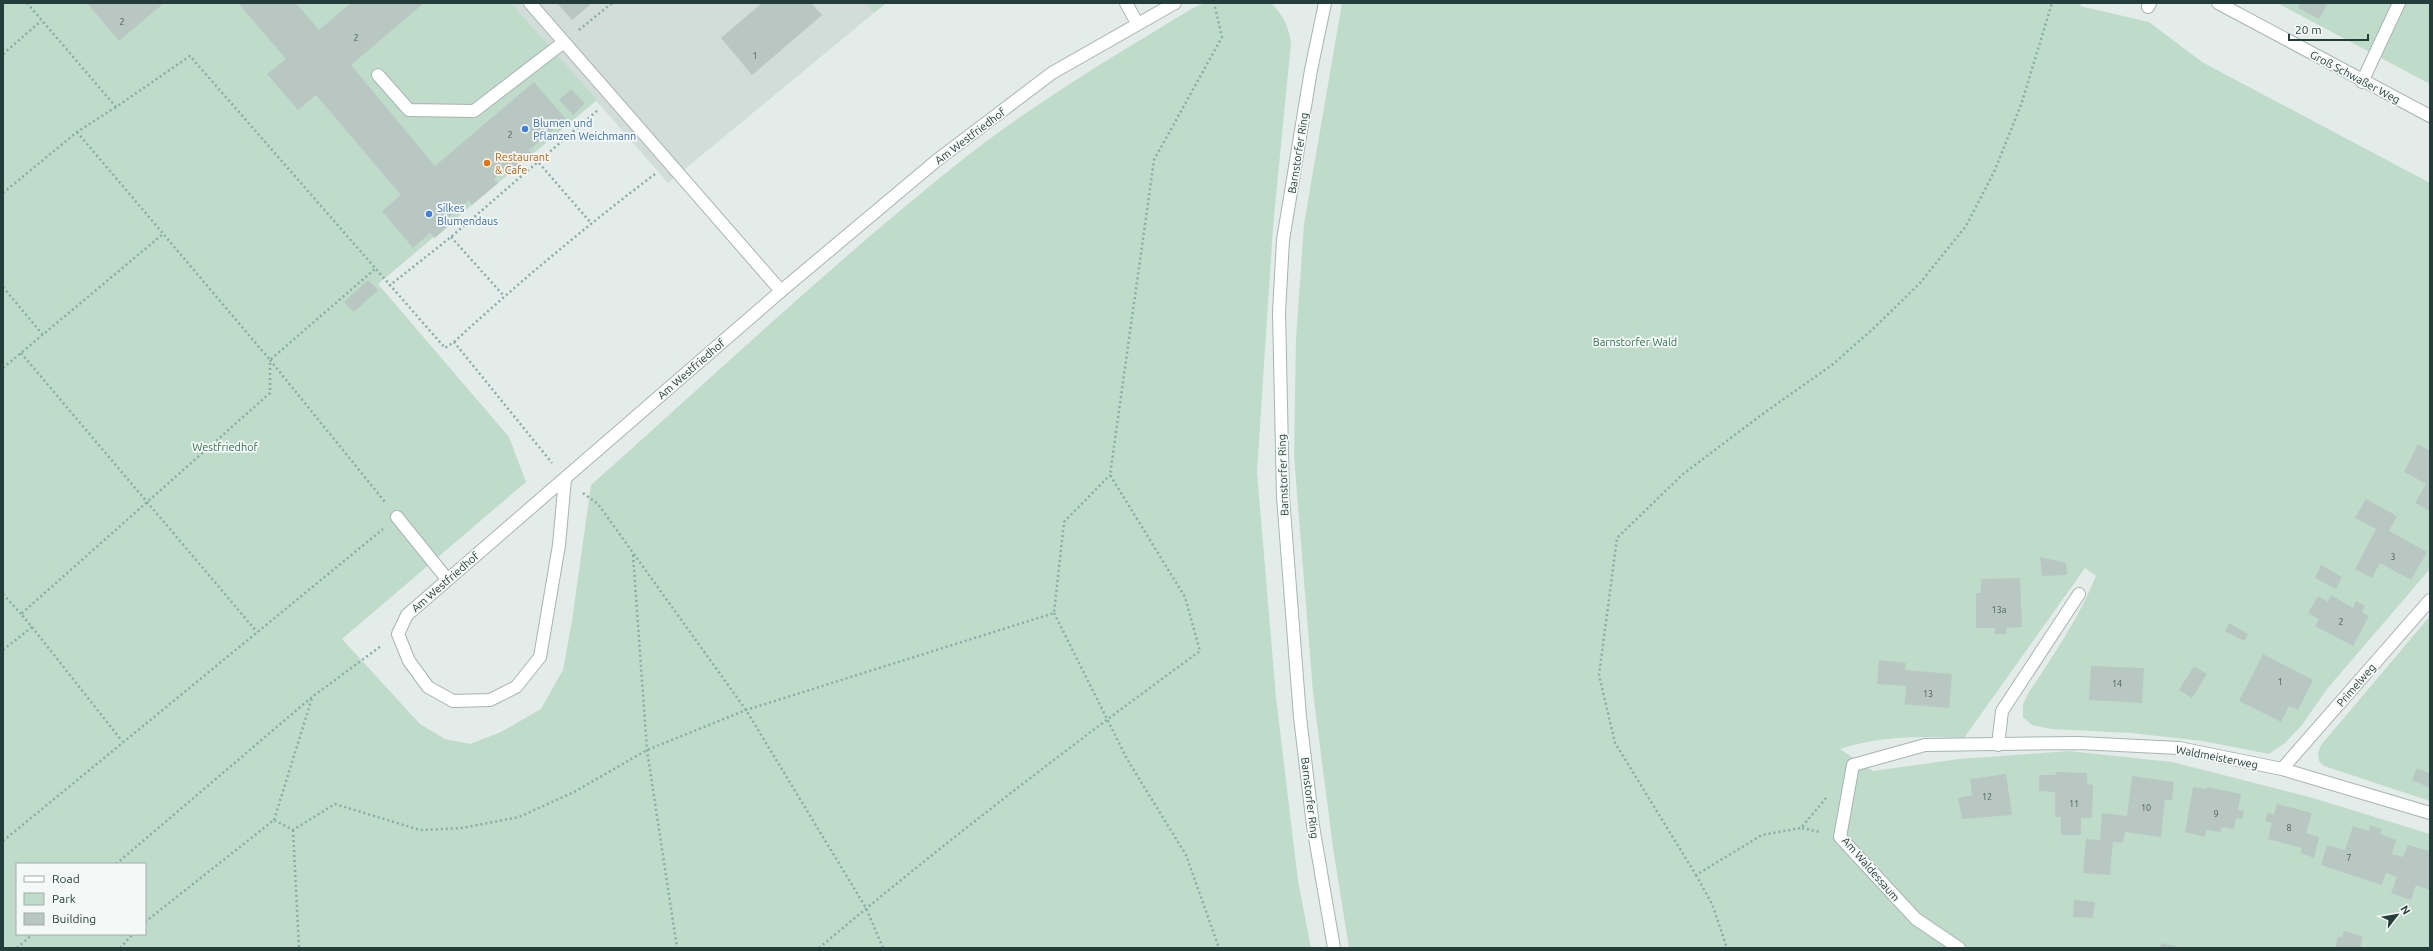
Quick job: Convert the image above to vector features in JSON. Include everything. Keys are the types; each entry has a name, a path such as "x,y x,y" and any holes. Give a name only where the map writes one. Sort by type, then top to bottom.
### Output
{"street":[{"path":"530,3 781,291"},
{"path":"1126,3 1137,23"},
{"name":"Am Westfriedhof","path":"398,634 407,615 447,579 565,479 781,291 936,161 1052,73 1137,23 1175,3"},
{"name":"Barnstorfer Ring","path":"1325,3 1311,70 1283,240 1278,312 1283,498 1300,717 1313,826 1334,948"},
{"name":"Groß Schwaßer Weg","path":"2218,3 2362,82 2430,116"},
{"path":"2362,82 2399,3"},
{"path":"378,75 409,110 474,111 564,42"},
{"path":"398,634 409,661 428,686 453,701 490,700 516,687 540,657 559,545 565,479"},
{"path":"397,517 447,579"},
{"path":"1998,745 2002,711 2079,594"},
{"name":"Primelweg","path":"2282,769 2430,600"},
{"name":"Waldmeisterweg","path":"1998,745 2079,743 2179,748 2282,769 2430,813"},
{"name":"Am Waldessaum","path":"1958,948 1916,919 1840,837 1853,765 1925,745 1998,745"}],"path":[{"path":"26,3 116,107"},
{"path":"564,42 612,3"},
{"path":"1214,3 1222,37 1154,160 1110,475 1064,522 1054,613 1108,718 1126,759 1186,855 1219,948"},
{"path":"1727,948 1712,904 1696,875 1615,743 1599,675 1617,538 1683,474 1764,413 1832,365 1875,327 1920,283 1966,226 1994,172 2021,105 2052,3"},
{"path":"3,54 41,21"},
{"path":"3,193 77,132 190,56 389,286 445,348 454,342 504,296 591,223 669,163"},
{"path":"389,286 451,237 539,163 609,95"},
{"path":"3,841 122,741 397,517 270,360 77,132"},
{"path":"539,163 591,223"},
{"path":"3,368 163,234"},
{"path":"451,237 504,296"},
{"path":"21,614 270,393 270,360 375,269"},
{"path":"3,287 43,334"},
{"path":"454,342 565,479 598,504 746,710 866,908 883,948"},
{"path":"21,354 257,632"},
{"path":"819,948 866,908 1108,718 1200,651 1185,598 1110,475"},
{"path":"633,554 647,750 677,948"},
{"path":"3,594 32,626 122,741"},
{"path":"293,830 335,804 420,830 462,828 519,817 574,792 647,750 746,710 1054,613"},
{"path":"3,650 32,626"},
{"path":"117,863 312,698 398,634"},
{"path":"146,921 274,820 312,698"},
{"path":"1696,875 1762,835 1801,828 1829,794"},
{"path":"274,820 293,830"},
{"path":"293,830 299,948"},
{"path":"17,948 32,935"},
{"path":"120,948 132,935"}],"shaded area":[{"path":"511,3 886,3 668,183"}],"green space":[{"name":"Westfriedhof","path":"3,3 511,3 597,100 378,284 509,437 526,482 342,639 420,724 445,739 470,744 501,732 541,709 563,670 572,621 591,485 818,281 910,202 985,142 1102,63 1193,8 1205,3 1271,3 1279,12 1287,26 1291,43 1273,227 1257,472 1276,697 1298,881 1311,948 3,948"},
{"path":"866,3 886,3 874,13"},
{"name":"Barnstorfer Wald","path":"1342,3 2082,3 2080,6 2149,22 2202,62 2430,183 2430,569 2327,689 2302,725 2285,743 2269,754 2203,741 2131,733 2051,729 2032,725 2023,717 2023,704 2029,692 2066,636 2096,576 2085,568 1964,738 1933,737 1886,739 1840,749 1873,771 1959,759 2069,751 2172,762 2313,798 2430,834 2430,948 1349,948 1333,848 1313,692 1294,456 1296,339 1304,224"},
{"path":"2277,3 2430,3 2430,84"},
{"path":"2430,616 2430,801 2324,766 2319,761 2318,753 2321,745"}],"building":[{"path":"87,3 164,3 119,41"},
{"path":"238,3 296,3 319,30 351,3 424,3 351,65 435,166 534,82 566,119 529,150 532,154 509,173 506,169 494,179 498,183 472,205 469,200 449,217 453,222 435,238 430,233 413,248 382,211 401,195 316,95 298,110 267,74 286,59"},
{"path":"557,3 592,3 572,20"},
{"path":"762,3 811,3 822,15 752,75 721,38"},
{"path":"2301,3 2328,3 2319,19 2298,8"},
{"path":"571,89 585,103 573,115 559,100"},
{"path":"368,280 378,290 354,312 344,302"},
{"path":"2418,444 2430,451 2430,511 2415,503 2426,484 2404,472"},
{"path":"2366,499 2397,516 2389,531 2427,552 2411,580 2380,563 2372,578 2355,569 2376,529 2355,518"},
{"path":"2040,557 2066,563 2067,575 2042,576"},
{"path":"2321,565 2342,577 2336,589 2315,578"},
{"path":"2020,578 2022,627 2006,628 2007,634 1995,634 1995,628 1976,628 1976,593 1981,593 1981,579"},
{"path":"2331,595 2353,608 2356,601 2365,606 2362,612 2369,616 2353,646 2315,626 2319,619 2308,613 2318,596 2328,602"},
{"path":"2229,623 2248,634 2244,641 2225,631"},
{"path":"2263,654 2313,680 2298,710 2289,706 2281,722 2239,701"},
{"path":"1879,660 1906,663 1905,670 1952,674 1949,708 1902,704 1905,703 1906,686 1877,684"},
{"path":"2091,666 2144,668 2142,703 2089,700"},
{"path":"2194,666 2207,674 2192,698 2179,690"},
{"path":"2417,768 2430,774 2430,788 2412,780"},
{"path":"2056,772 2087,773 2087,784 2093,785 2092,818 2081,818 2081,835 2061,835 2061,817 2055,817 2055,792 2039,791 2039,775 2055,775"},
{"path":"2006,774 2012,815 1962,819 1958,798 1972,795 1970,779"},
{"path":"2132,776 2174,782 2172,800 2165,800 2161,837 2125,832 2123,843 2113,842 2110,875 2083,873 2086,839 2100,840 2102,813 2127,816"},
{"path":"2193,787 2206,789 2207,787 2241,794 2238,810 2244,811 2242,819 2236,818 2234,829 2222,827 2220,832 2206,830 2205,837 2185,832"},
{"path":"2277,804 2312,813 2306,833 2319,837 2314,858 2300,853 2302,848 2268,839 2272,823 2265,821 2268,813 2274,815"},
{"path":"2370,825 2382,829 2380,834 2396,840 2392,854 2403,857 2408,845 2430,851 2430,890 2416,885 2411,900 2391,893 2397,877 2386,873 2382,885 2321,865 2327,845 2345,850 2353,826 2369,831"},
{"path":"2074,900 2095,902 2093,918 2073,917"},
{"path":"2344,931 2363,937 2360,948 2335,948 2338,936 2342,937"},
{"path":"2161,943 2180,947 2180,948 2160,948"}],"place":[{"name":"Blumen und Pflanzen Weichmann","path":"525,129"},
{"name":"Restaurant & Cafe","path":"487,163"},
{"name":"Silkes Blumendaus","path":"429,214"}]}
